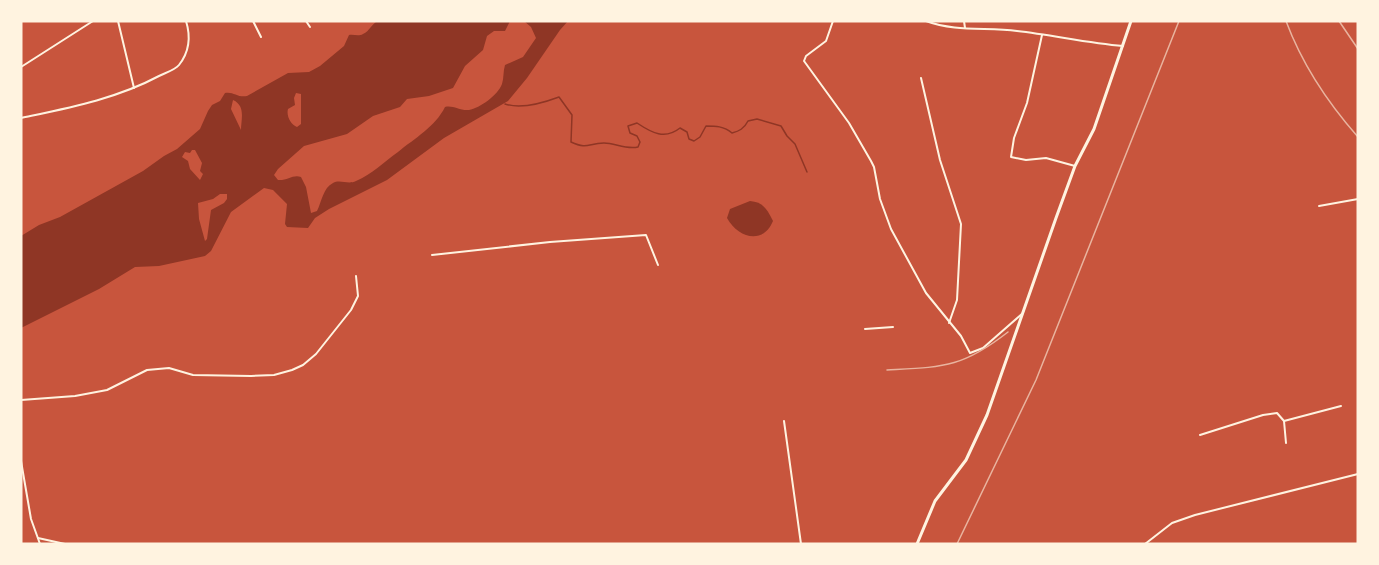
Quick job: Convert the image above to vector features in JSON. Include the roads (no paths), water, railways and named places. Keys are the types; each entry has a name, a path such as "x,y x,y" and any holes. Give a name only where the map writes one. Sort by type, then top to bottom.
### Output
{"street":[{"path":"21,67 93,21"},
{"path":"118,21 134,89"},
{"path":"21,118 78,106 134,89 178,66 187,51 190,35 186,21"},
{"path":"253,21 261,37"},
{"path":"306,21 310,27"},
{"path":"833,21 826,41 806,56 804,61 849,123 871,161 880,199 891,229 926,293 961,336 970,353 1000,334 1023,313"},
{"path":"926,21 952,28 1011,30 1081,42 1123,46"},
{"path":"964,21 965,28"},
{"path":"917,544 935,501 966,460 982,424 1075,166 1094,129 1131,21"},
{"path":"1042,35 1027,103 1014,138 1011,157 1026,160 1046,158 1075,166"},
{"path":"921,78 940,160 961,224 957,300 949,323"},
{"path":"1319,206 1358,200"},
{"path":"432,255 646,236 658,265"},
{"path":"21,400 75,396 107,390 147,370 169,368 193,375 251,376 274,375 292,370 303,365 316,354 351,310 358,296 356,276"},
{"path":"865,328 892,327"},
{"path":"1284,421 1341,406"},
{"path":"1200,435 1263,415 1277,413 1284,421 1286,443"},
{"path":"784,421 801,544"},
{"path":"21,461 31,519 40,544"},
{"path":"1145,544 1172,523 1195,515 1358,474"},
{"path":"38,538 65,544"}],"waterway":[{"path":"505,104 524,106 559,97 572,115 571,142 585,146 604,143 629,148 638,147 640,142 637,136 630,133 628,126 637,123 659,134 669,134 680,128 687,132 689,139 694,141 700,137 706,126 716,126 732,133 741,129 748,121 757,119 781,126 795,144 807,172"}],"railway":[{"path":"957,544 1036,380 1179,21"},
{"path":"1286,21 1292,37 1317,82 1336,111 1358,137"},
{"path":"1339,21 1358,49"},
{"path":"887,370 938,366 964,359 978,353 1008,332"}]}
